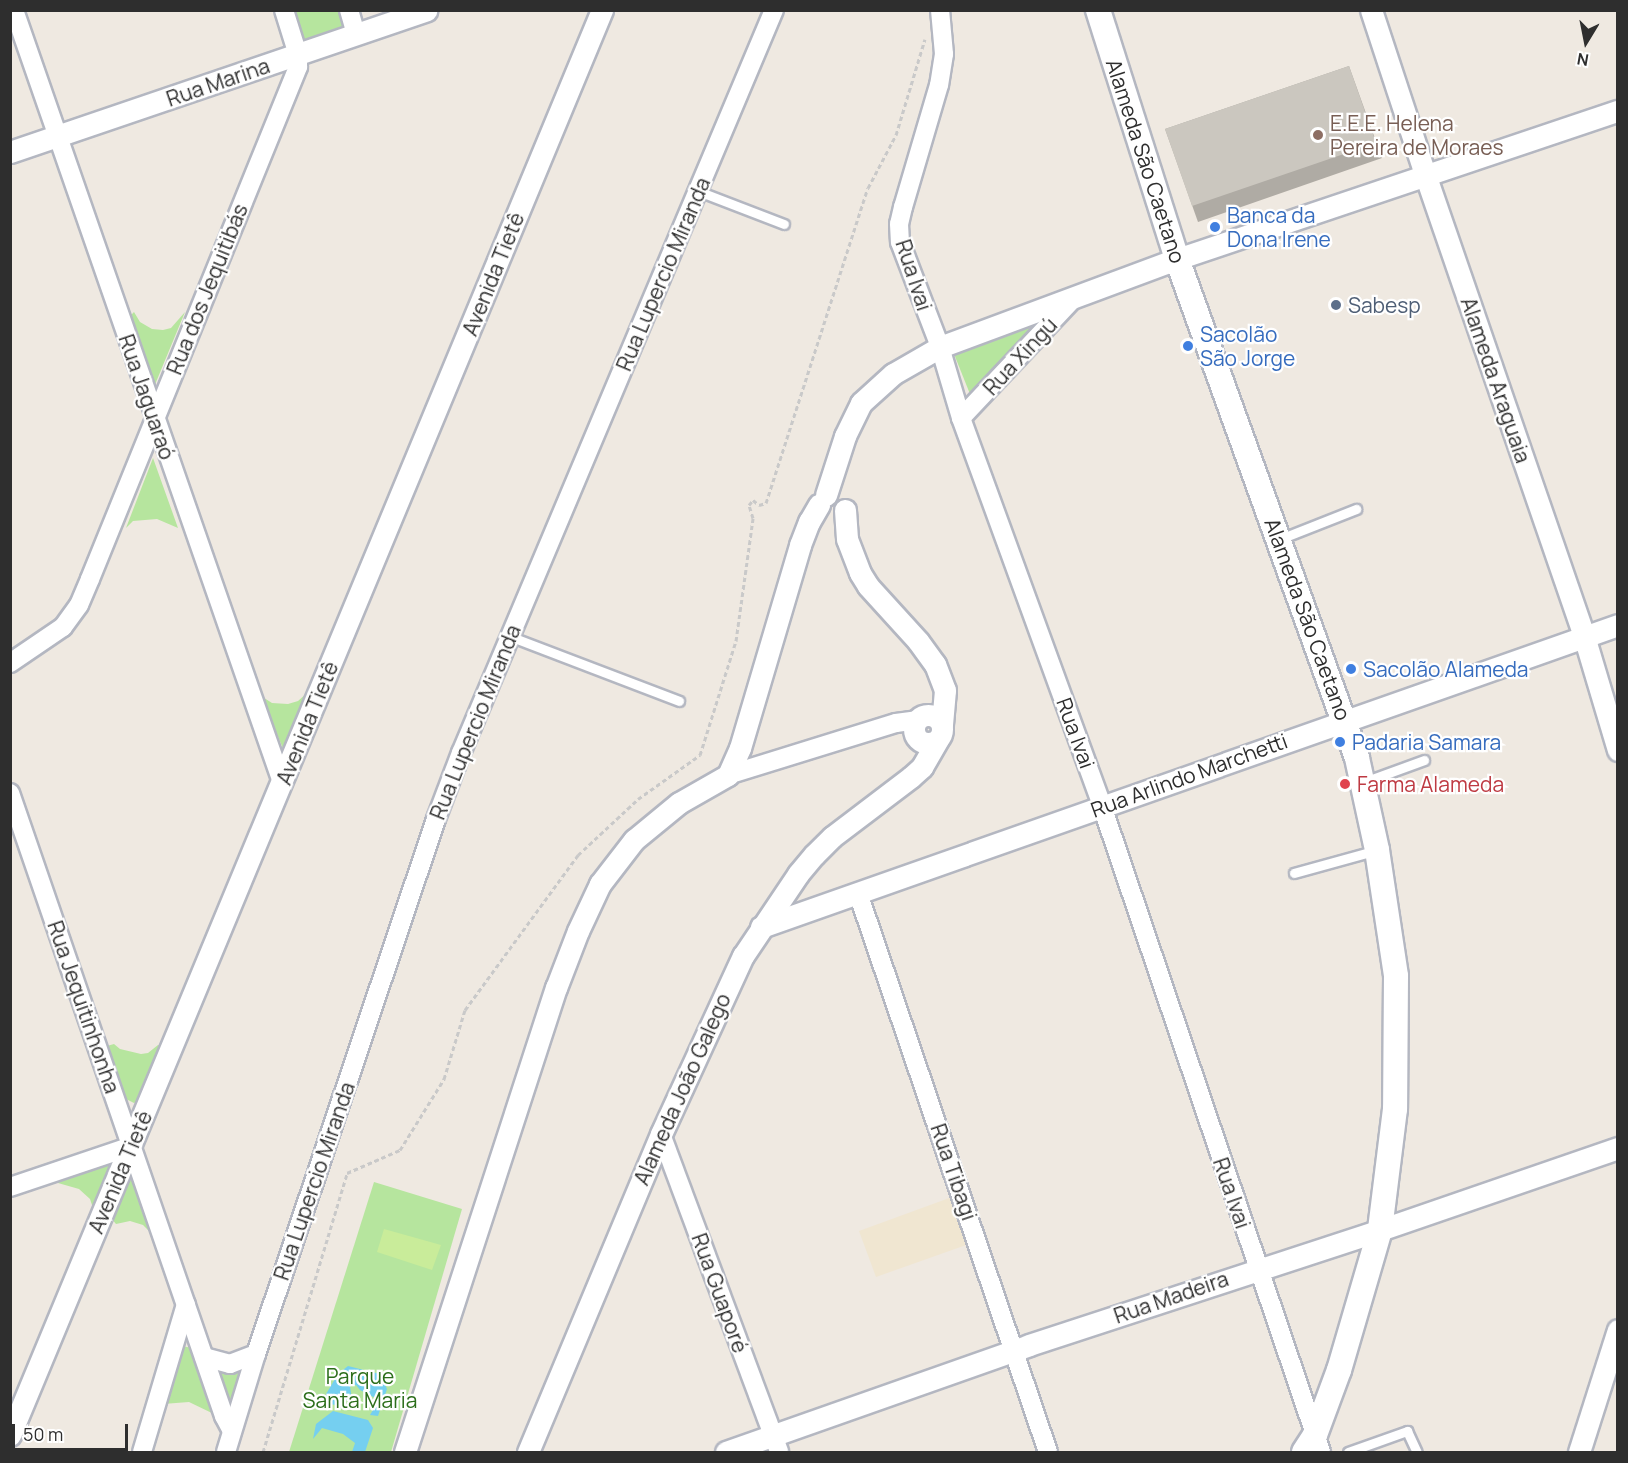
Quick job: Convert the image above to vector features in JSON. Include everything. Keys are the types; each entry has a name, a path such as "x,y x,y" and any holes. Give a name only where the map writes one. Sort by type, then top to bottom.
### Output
{"main road":[{"name":"Alameda São Caetano","path":"1098,10 1177,259 1345,720 1363,783 1377,850 1396,976 1395,1109 1380,1230 1339,1370 1313,1446"}],"street":[{"name":"Rua Jaguaraó","path":"14,10 282,783"},
{"path":"284,10 298,55"},
{"path":"349,10 356,34"},
{"name":"Rua Marina","path":"10,152 426,10"},
{"name":"Avenida Tietê","path":"10,1435 602,10"},
{"name":"Rua Lupercio Miranda","path":"226,1452 255,1354 436,819 509,636 774,10"},
{"name":"Rua Ivai","path":"940,10 944,54 939,85 900,224 900,242 940,347 961,418 1102,806 1258,1268 1313,1446"},
{"name":"Alameda Araguaia","path":"1371,10 1584,636 1617,750"},
{"name":"Rua dos Jequitibás","path":"10,663 63,627 80,605 298,67 298,55"},
{"name":"Rua Xingú","path":"940,347 1177,259 1617,111"},
{"name":"Rua Xingú","path":"961,418 1078,294"},
{"path":"728,775 741,748 800,545 809,522 832,508 845,436 861,403 893,374 940,347"},
{"name":"Alameda João Galego","path":"528,1452 661,1134 720,1002 761,927 814,855 832,837 911,777 927,758 940,733 945,690 935,664 928,652 868,586 854,560 848,539 832,508"},
{"name":"Rua Arlindo Marchetti","path":"761,927 1617,625"},
{"path":"911,777 915,762 917,726 930,695 935,664"},
{"path":"405,1452 556,988 600,884 634,840 679,802 728,775 888,726 917,726"},
{"path":"917,726 928,743 940,733"},
{"name":"Rua Jequitinhonha","path":"10,793 224,1416 232,1431"},
{"name":"Rua Tibagi","path":"858,893 1048,1452"},
{"name":"Rua Guaporé","path":"661,1134 776,1444"},
{"path":"10,1188 132,1146"},
{"name":"Rua Madeira","path":"726,1452 776,1444 1015,1350 1258,1268 1380,1230 1617,1148"},
{"path":"142,1452 186,1304"},
{"path":"1578,1452 1617,1330"},
{"path":"204,1357 230,1364 255,1354"}],"lane":[{"path":"698,191 784,224"},
{"path":"1279,539 1356,509"},
{"path":"509,636 680,701"},
{"path":"1363,783 1424,760"},
{"path":"1294,873 1377,850"},
{"path":"1348,1452 1407,1431 1417,1452"}],"path":[{"path":"263,1452 347,1173 400,1150 444,1078 465,1010 578,855 638,799 700,754 736,641 753,518 749,505 753,501 759,505 766,503 868,188 896,135 926,36"}],"shaded area":[{"path":"952,1197 969,1244 876,1277 859,1231"}],"green space":[{"path":"292,11 340,11 346,28 303,42"},
{"path":"1063,303 970,394 950,344"},
{"path":"134,312 140,322 152,329 163,330 171,328 185,312 154,387 128,318"},
{"path":"153,458 178,528 157,519 133,521 126,528"},
{"path":"308,692 284,751 261,696 272,703 288,704 298,701"},
{"path":"114,1044 120,1049 141,1054 148,1053 158,1045 162,1046 139,1101 134,1103 126,1099 107,1046"},
{"path":"104,1164 111,1165 97,1207 92,1205 90,1199 79,1189 58,1183 56,1179"},
{"path":"130,1180 134,1180 153,1229 149,1231 143,1225 130,1221 116,1224 111,1218"},
{"name":"Parque Santa Maria","path":"374,1182 462,1209 391,1452 289,1452"},
{"path":"384,1229 441,1245 432,1270 377,1252"},
{"path":"182,1346 192,1348 216,1415 189,1402 163,1404"},
{"path":"244,1366 232,1413 215,1368"}],"water":[{"path":"348,1366 380,1374 387,1389 378,1416 370,1415 379,1400 360,1390 356,1385 350,1386 352,1400 343,1400 347,1408 327,1403 326,1394 338,1374"},
{"path":"333,1411 368,1420 373,1428 365,1452 352,1452 355,1443 343,1434 322,1428 313,1439 316,1424"}],"building":[{"path":"1349,66 1376,143 1192,206 1165,129"}],"place":[{"name":"E.E.E. Helena Pereira de Moraes","path":"1318,135"},
{"name":"Banca da Dona Irene","path":"1215,227"},
{"name":"Sabesp","path":"1336,305"},
{"name":"Sacolão São Jorge","path":"1188,346"},
{"name":"Sacolão Alameda","path":"1351,669"},
{"name":"Padaria Samara","path":"1340,742"},
{"name":"Farma Alameda","path":"1345,784"}]}
